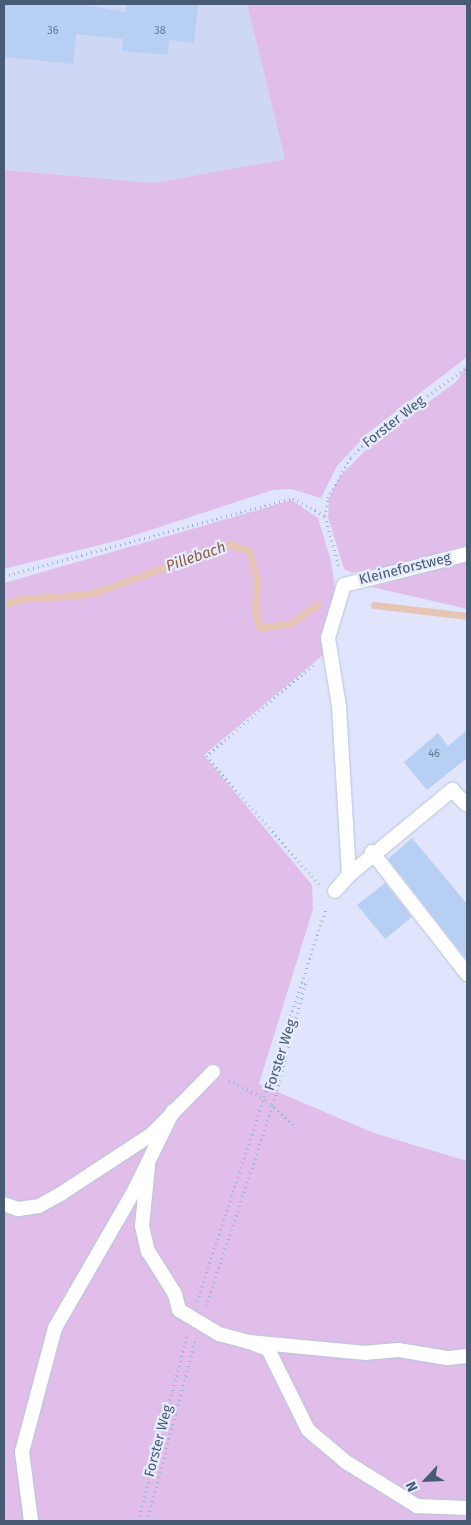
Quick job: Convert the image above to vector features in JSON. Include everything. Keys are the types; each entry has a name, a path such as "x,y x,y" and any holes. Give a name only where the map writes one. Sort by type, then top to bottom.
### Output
{"lane":[{"name":"Kleineforstweg","path":"344,585 467,554"},
{"path":"344,585 328,638 339,706 349,875"},
{"path":"332,893 372,852 452,790 467,805"},
{"path":"372,852 467,974"},
{"path":"4,1204 18,1209 39,1206 62,1193 152,1134 213,1072"},
{"path":"31,1521 22,1452 55,1328 148,1163 173,1112"},
{"path":"148,1163 142,1226 148,1251 175,1294 179,1310 196,1321 268,1349 308,1430 346,1462 417,1506 467,1508"},
{"path":"249,1342 366,1353 398,1350 447,1358 467,1356"}],"path":[{"name":"Forster Weg","path":"325,516 328,498 351,457 371,437 467,367"},
{"path":"4,576 293,498 325,516 344,585"},
{"path":"329,653 206,756 332,893"},
{"name":"Forster Weg","path":"138,1521 196,1321 332,893"},
{"path":"147,1521 196,1321 273,1105 306,977"},
{"path":"213,1072 267,1100 293,1125"}],"shaded area":[{"path":"4,4 247,4 286,159 154,183 4,170"},
{"path":"247,4 467,4 467,357 368,433 337,466 321,498 291,489 273,490 123,539 4,569 4,170 154,183 285,159"},
{"path":"467,364 467,546 383,568 352,573 344,569 328,517 329,498 340,476 375,441 456,382"},
{"path":"292,500 318,518 331,561 335,590 323,655 204,755 312,885 313,909 259,1084 374,1133 467,1161 467,1521 4,1521 4,583"},
{"path":"467,560 467,609 372,587"}],"building":[{"path":"4,4 80,4 126,12 127,4 198,4 194,43 169,40 168,55 122,51 123,39 76,34 73,64 4,57"},
{"path":"467,730 467,758 427,790 404,762 438,733 448,746"},
{"path":"412,838 467,904 467,960 388,859"},
{"path":"385,883 412,917 385,939 357,905"}],"waterway":[{"name":"Pillebach","path":"4,605 21,599 90,594 230,544 249,551 257,580 255,610 260,628 291,623 318,604"},
{"name":"Pillebach","path":"374,605 467,616"}]}
